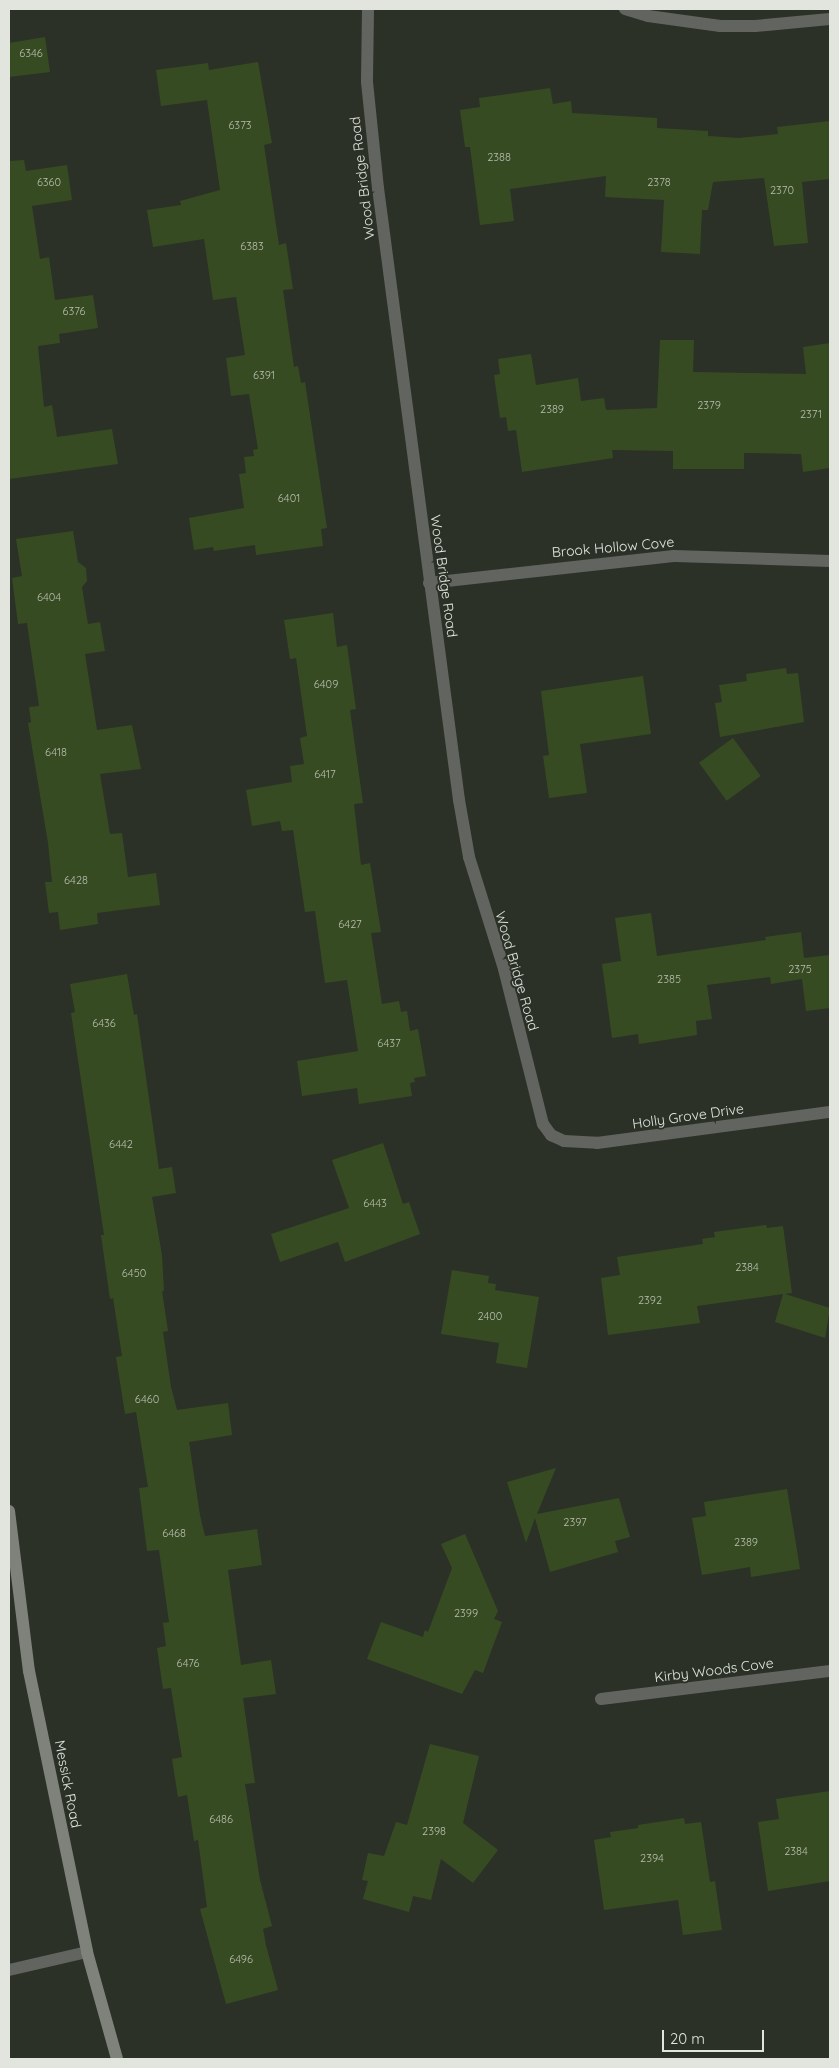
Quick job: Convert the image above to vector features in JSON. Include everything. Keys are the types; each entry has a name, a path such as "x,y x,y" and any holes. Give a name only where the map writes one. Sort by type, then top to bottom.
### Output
{"street":[{"name":"Wood Bridge Road","path":"368,9 367,62 370,125 429,583 469,857 511,994 537,1108 551,1135"},
{"path":"625,9 648,16 720,26 792,24 830,19"},
{"name":"Brook Hollow Cove","path":"429,583 674,556 830,561"},
{"name":"Holly Grove Drive","path":"551,1135 564,1141 597,1144 830,1112"},
{"name":"Messick Road","path":"9,1511 29,1671 86,1952 118,2059"},
{"name":"Kirby Woods Cove","path":"602,1699 830,1671"},
{"path":"9,1970 86,1952"}],"building":[{"path":"45,37 50,72 9,77 9,43"},
{"path":"258,62 272,143 264,145 279,245 286,243 293,289 283,290 294,367 298,366 301,383 305,382 327,528 321,529 323,546 256,555 255,545 214,551 213,547 194,550 189,518 244,508 239,474 246,473 244,457 254,456 253,450 258,449 249,394 231,396 226,358 245,355 236,297 213,300 204,239 153,247 147,210 181,205 180,201 220,190 207,100 161,106 156,70 208,63 209,70"},
{"path":"550,88 553,104 571,101 572,113 657,118 657,128 708,131 708,136 739,138 778,134 777,127 830,121 830,179 802,182 808,243 774,246 764,178 713,182 708,210 702,210 700,254 661,252 664,200 605,197 606,176 510,189 514,221 480,225 470,147 465,147 460,110 480,107 479,98"},
{"path":"24,160 26,171 67,165 72,200 32,206 40,259 49,257 55,300 93,295 98,328 59,334 60,343 38,346 44,407 52,405 57,437 112,429 118,464 9,479 9,161"},
{"path":"660,340 694,340 693,372 806,374 803,347 830,343 830,468 803,472 801,454 744,453 744,469 673,469 673,451 612,450 613,458 522,472 516,430 508,431 506,417 500,418 494,375 500,374 498,359 531,354 536,385 578,378 581,401 604,398 606,410 657,408"},
{"path":"73,531 78,562 86,568 87,581 82,587 88,624 100,622 105,651 85,654 97,730 132,725 141,769 100,774 110,834 122,833 128,877 156,873 160,905 97,913 98,924 60,930 58,912 49,913 45,882 52,882 48,843 28,723 31,722 29,707 39,706 27,623 18,624 12,578 22,576 16,539"},
{"path":"333,613 337,647 347,645 356,709 350,710 363,803 354,804 361,865 370,863 381,932 371,933 382,1004 399,1001 401,1012 407,1011 410,1031 418,1029 426,1076 414,1078 415,1082 410,1083 412,1096 359,1104 357,1088 302,1096 297,1061 358,1051 347,980 325,983 315,911 305,912 293,830 282,831 280,821 252,826 246,790 292,782 290,766 304,764 300,738 307,736 296,658 290,659 284,620"},
{"path":"786,668 787,674 798,673 804,722 720,737 715,703 722,702 719,685 747,681 746,674"},
{"path":"643,676 651,734 580,744 587,793 549,798 543,756 549,755 541,691"},
{"path":"733,738 761,776 727,801 699,763"},
{"path":"651,913 657,956 766,940 765,937 801,932 804,958 830,955 830,1008 806,1011 802,979 771,984 770,977 707,985 712,1019 696,1021 697,1035 639,1044 638,1034 612,1038 602,964 621,961 615,918"},
{"path":"127,974 134,1015 137,1014 159,1169 172,1167 176,1193 152,1197 162,1255 164,1291 162,1291 168,1331 163,1332 171,1387 177,1410 228,1403 232,1435 189,1442 200,1515 205,1536 257,1529 262,1565 228,1570 241,1665 271,1660 276,1694 243,1698 255,1783 245,1784 260,1880 272,1926 263,1929 278,1990 226,2004 200,1909 207,1907 198,1840 194,1841 187,1795 178,1797 172,1759 182,1757 171,1688 163,1689 157,1648 166,1646 163,1623 169,1622 159,1550 147,1551 139,1488 148,1487 136,1412 125,1414 116,1357 122,1356 113,1298 110,1299 101,1235 104,1235 71,1013 75,1012 70,984"},
{"path":"383,1143 403,1204 409,1202 420,1234 345,1262 338,1242 280,1262 271,1234 349,1208 332,1160"},
{"path":"766,1225 767,1228 783,1226 792,1293 785,1294 830,1308 825,1338 775,1322 783,1294 697,1306 700,1323 608,1335 601,1278 620,1275 617,1257 703,1244 702,1239 715,1237 714,1232"},
{"path":"452,1270 489,1276 488,1283 496,1284 495,1290 539,1297 527,1368 496,1363 499,1343 441,1334"},
{"path":"556,1468 537,1514 619,1498 630,1537 615,1541 618,1552 550,1572 535,1518 526,1543 507,1482"},
{"path":"787,1489 800,1569 751,1577 750,1567 702,1575 692,1518 706,1516 704,1502"},
{"path":"465,1534 498,1611 494,1619 502,1622 483,1673 475,1670 462,1694 367,1659 381,1622 423,1637 425,1630 428,1632 452,1568 441,1544"},
{"path":"430,1744 479,1756 463,1823 498,1850 473,1883 441,1859 431,1900 413,1896 409,1912 363,1899 368,1881 362,1880 368,1853 384,1856 396,1822 407,1825"},
{"path":"830,1791 830,1881 768,1891 758,1822 779,1819 776,1799"},
{"path":"684,1818 685,1824 701,1822 710,1882 715,1881 722,1930 683,1935 678,1900 604,1910 594,1840 611,1837 610,1832 638,1828 638,1825"}]}
